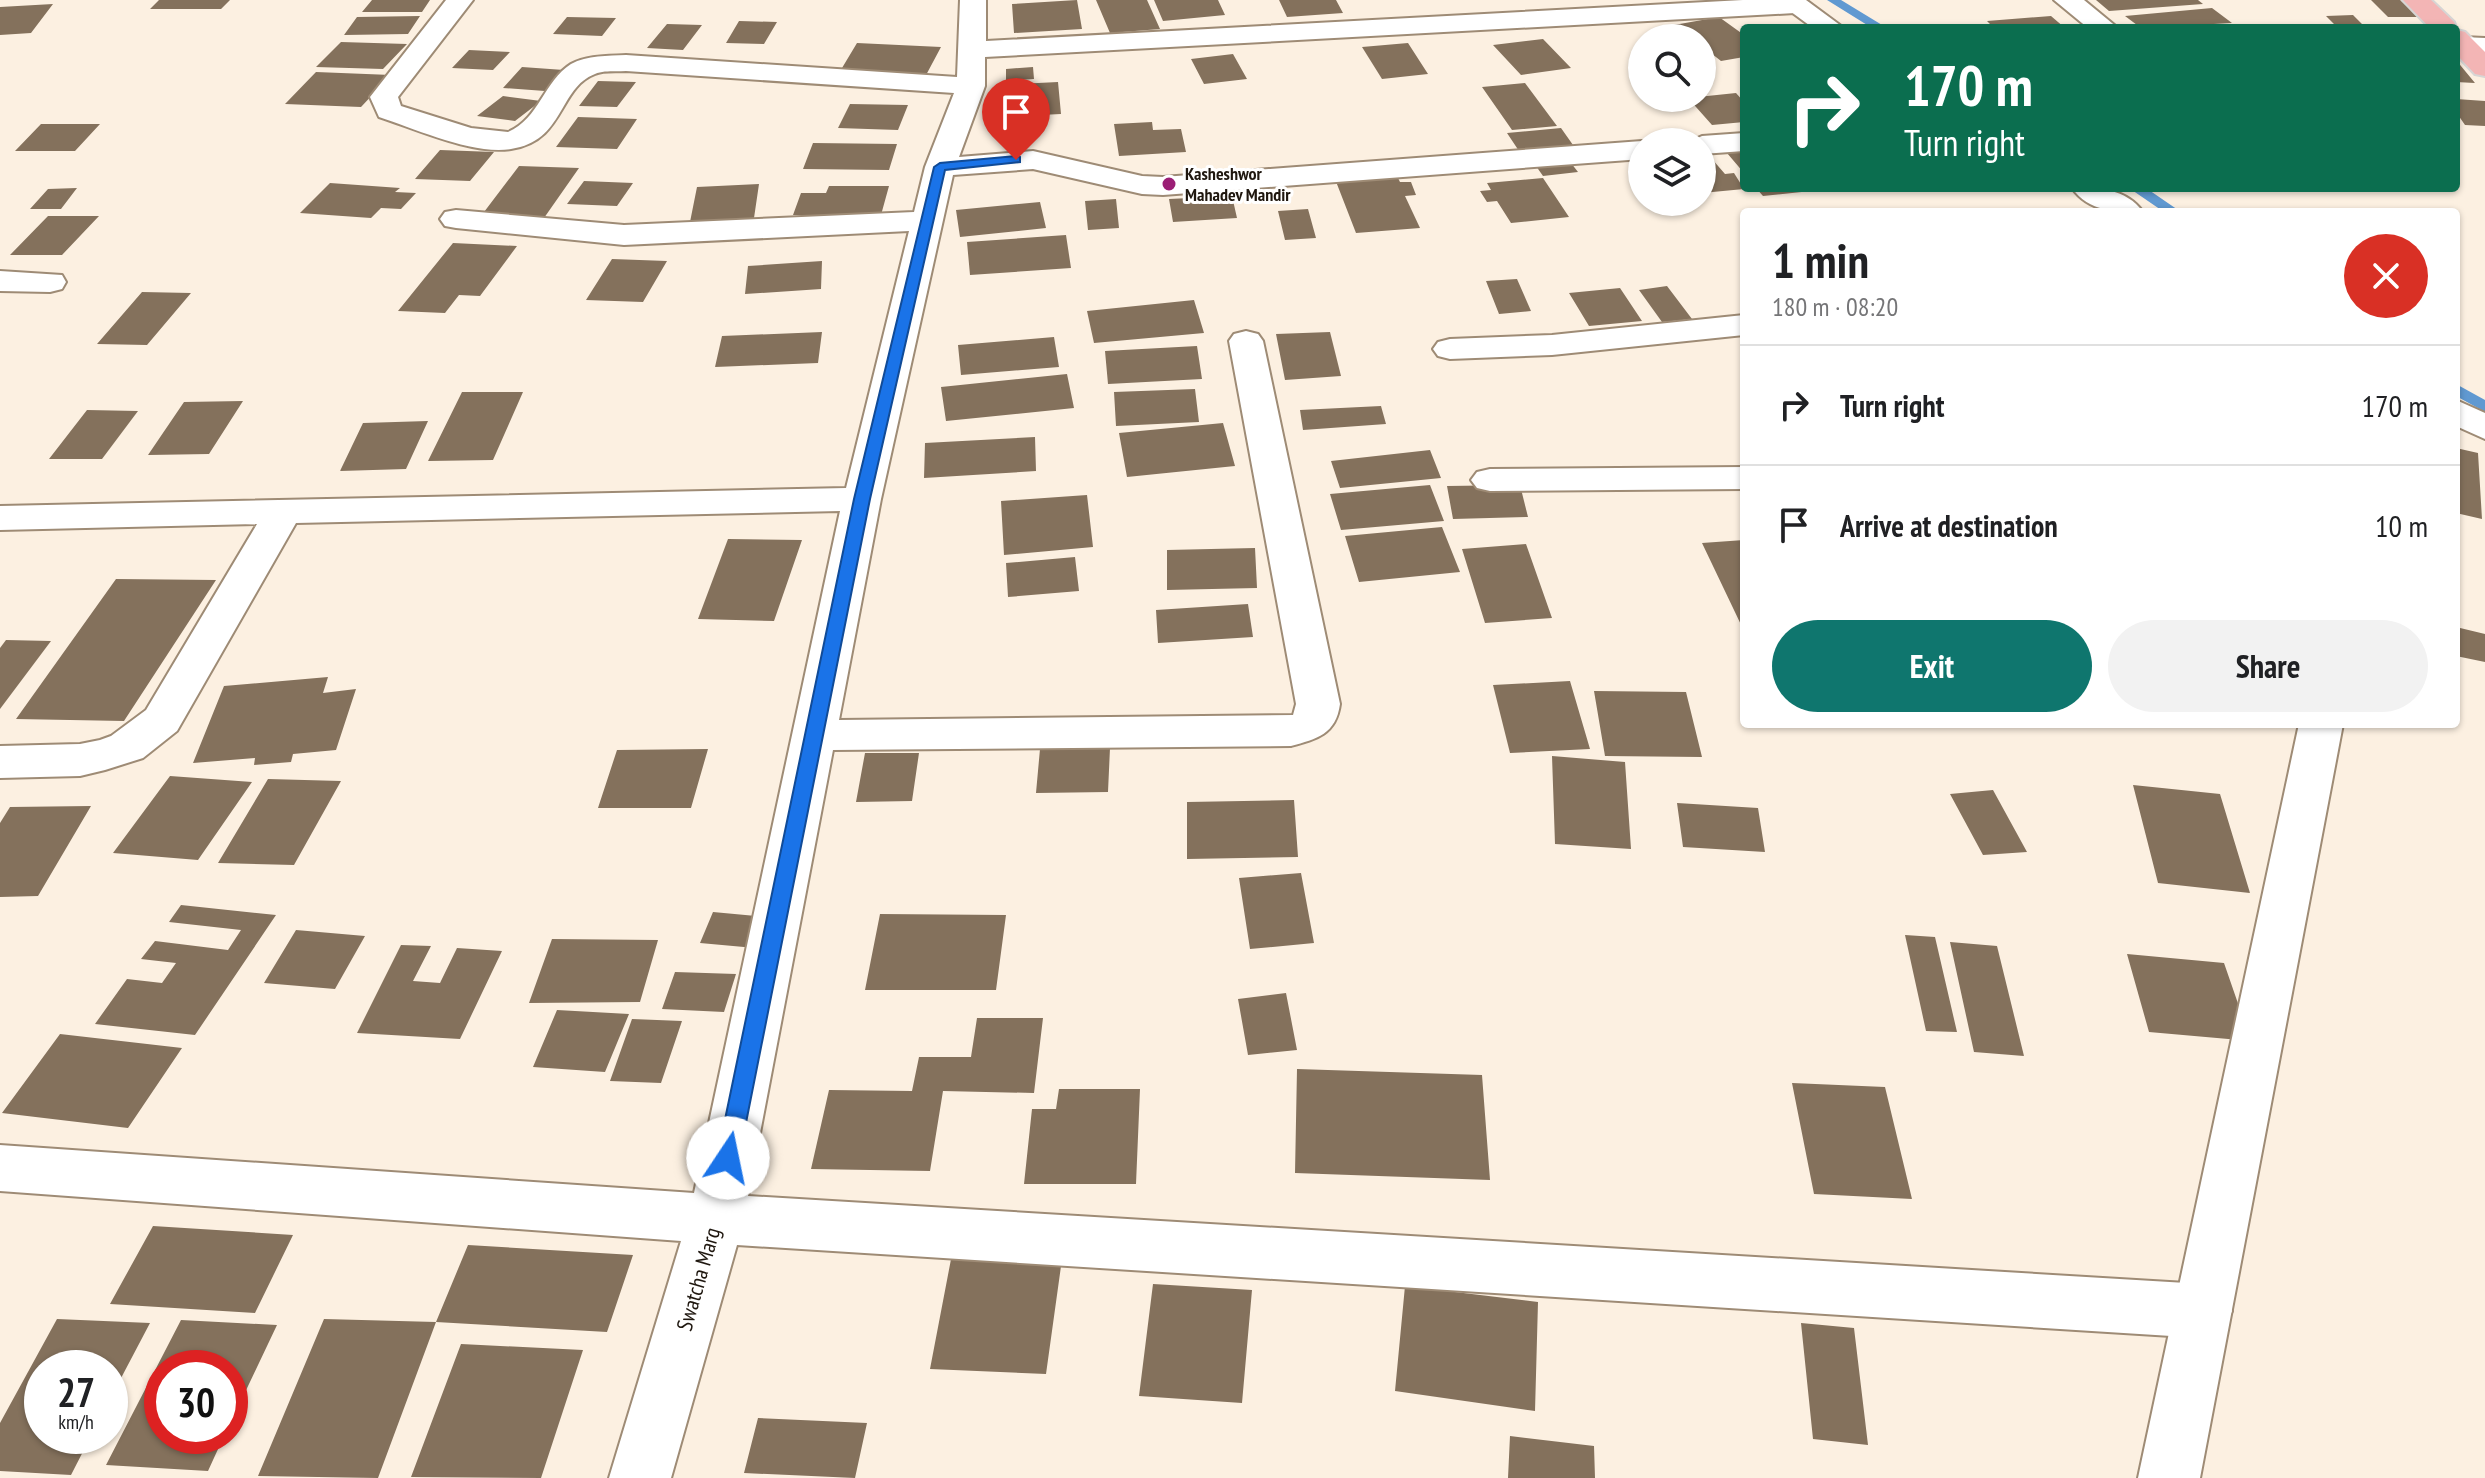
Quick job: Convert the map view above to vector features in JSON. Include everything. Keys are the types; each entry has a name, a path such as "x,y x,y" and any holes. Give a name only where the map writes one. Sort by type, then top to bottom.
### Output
{"main road":[{"path":"2416,0 2444,24"},
{"path":"2462,39 2485,68"}],"street":[{"path":"460,0 384,97 389,111 485,140 512,141 533,131 577,73 595,64 971,68 1791,2 1825,24"},
{"name":"Swatcha Marg","path":"640,1478 716,1219 862,499 940,167 971,68 973,0"},
{"path":"2067,0 2100,24"},
{"path":"1716,144 1740,142"},
{"path":"940,167 1033,160 1163,186 1628,151"},
{"path":"2094,192 2120,208"},
{"path":"456,219 624,235 927,221"},
{"path":"0,281 50,282"},
{"path":"1450,349 1552,345 1740,325"},
{"path":"814,735 1291,731 1308,726 1316,718 1318,704 1246,341"},
{"path":"2460,413 2485,428"},
{"path":"1490,480 1740,478"},
{"path":"0,518 862,499"},
{"path":"0,762 80,760 105,754 127,747 162,720 284,511"},
{"path":"2169,1478 2320,728"},
{"path":"0,1168 716,1219 2203,1311"}],"building":[{"path":"159,0 230,0 221,9 150,9"},
{"path":"372,0 430,0 422,12 362,12"},
{"path":"1077,0 1082,29 1014,33 1012,4"},
{"path":"1096,0 1147,0 1160,29 1110,33"},
{"path":"1154,0 1218,0 1225,15 1163,21"},
{"path":"1279,0 1336,0 1343,13 1287,17"},
{"path":"2096,0 2198,0 2203,4 2109,11"},
{"path":"2371,0 2400,0 2419,17 2388,17"},
{"path":"53,4 31,33 0,35 0,7"},
{"path":"2212,8 2232,23 2136,24 2125,16"},
{"path":"2353,15 2362,24 2334,24 2326,16"},
{"path":"420,16 408,34 344,35 357,17"},
{"path":"2051,16 2060,24 1990,24 1987,21"},
{"path":"567,17 616,18 602,36 553,34"},
{"path":"1719,17 1740,32 1740,58 1721,61 1716,57 1716,24 1680,24"},
{"path":"739,21 777,22 764,44 726,43"},
{"path":"667,24 702,25 683,50 647,48"},
{"path":"1543,39 1571,68 1521,75 1493,45"},
{"path":"341,42 407,44 383,69 316,67"},
{"path":"857,43 941,47 925,77 839,73"},
{"path":"1408,43 1428,74 1382,79 1362,47"},
{"path":"469,50 510,52 493,70 452,68"},
{"path":"1233,54 1247,79 1204,84 1191,59"},
{"path":"2460,65 2475,83 2460,82"},
{"path":"522,67 564,70 545,91 503,88"},
{"path":"1033,67 1034,79 1006,81 1006,69"},
{"path":"316,72 391,75 361,107 285,104"},
{"path":"598,81 636,82 617,107 579,106"},
{"path":"1058,82 1061,114 1020,116 1018,84"},
{"path":"1525,83 1557,126 1512,130 1482,87"},
{"path":"1736,93 1740,98 1740,122 1712,125 1700,112 1716,112 1716,95"},
{"path":"503,96 541,101 515,121 477,116"},
{"path":"2460,99 2485,101 2485,126 2465,125 2460,118"},
{"path":"850,104 908,105 898,130 838,128"},
{"path":"578,117 637,119 617,149 556,147"},
{"path":"1152,122 1153,130 1181,129 1186,152 1119,156 1114,124"},
{"path":"41,124 100,124 75,151 15,151"},
{"path":"1561,128 1573,145 1519,151 1507,133"},
{"path":"813,143 897,144 889,170 803,169"},
{"path":"440,150 494,152 470,181 415,179"},
{"path":"1740,151 1740,168 1727,153"},
{"path":"1571,163 1578,172 1543,176 1536,166"},
{"path":"1716,164 1725,174 1734,173 1740,189 1716,192"},
{"path":"519,166 579,168 544,218 481,216"},
{"path":"1396,174 1400,182 1411,182 1416,195 1405,196 1420,228 1356,233 1335,179"},
{"path":"1543,178 1569,217 1511,223 1497,201 1487,202 1480,191 1491,190 1487,183"},
{"path":"584,181 633,183 617,206 567,204"},
{"path":"330,183 400,188 395,192 416,193 401,209 381,208 371,218 300,213"},
{"path":"759,184 754,218 690,222 697,187"},
{"path":"829,186 889,186 881,215 845,215 843,221 823,221 824,215 793,215 801,193 826,193"},
{"path":"77,188 61,209 30,209 48,189"},
{"path":"1760,192 1801,192 1763,196"},
{"path":"1232,196 1237,218 1173,222 1169,199"},
{"path":"1116,199 1119,228 1088,230 1085,201"},
{"path":"1040,202 1046,228 960,237 956,210"},
{"path":"1308,209 1316,238 1285,240 1278,211"},
{"path":"48,216 99,216 62,255 10,255"},
{"path":"1066,235 1071,268 970,275 967,242"},
{"path":"453,243 517,246 480,296 459,295 445,313 398,311"},
{"path":"612,259 667,261 643,302 586,300"},
{"path":"822,261 821,289 745,294 748,266"},
{"path":"1517,279 1531,311 1499,314 1486,281"},
{"path":"1667,286 1692,319 1662,322 1639,290"},
{"path":"1620,288 1642,321 1589,326 1569,293"},
{"path":"142,292 191,293 147,345 97,344"},
{"path":"1194,300 1204,333 1094,343 1087,311"},
{"path":"822,332 818,363 715,367 722,336"},
{"path":"1330,332 1341,376 1285,380 1276,334"},
{"path":"1054,337 1059,367 961,375 958,345"},
{"path":"1197,346 1202,379 1108,384 1105,351"},
{"path":"1067,374 1074,408 946,421 941,387"},
{"path":"1195,389 1199,422 1116,426 1114,392"},
{"path":"462,392 523,392 493,460 428,461"},
{"path":"243,401 209,454 148,455 184,402"},
{"path":"1381,406 1386,424 1303,430 1300,410"},
{"path":"87,410 138,411 102,459 49,459"},
{"path":"428,421 406,469 340,471 363,423"},
{"path":"1223,423 1235,466 1127,477 1119,433"},
{"path":"1035,437 1036,471 924,478 925,443"},
{"path":"2460,449 2478,453 2482,519 2460,514"},
{"path":"1430,450 1441,478 1340,488 1331,461"},
{"path":"1430,485 1444,521 1341,530 1330,494"},
{"path":"1520,485 1528,517 1453,519 1447,486"},
{"path":"1087,495 1093,547 1004,555 1001,501"},
{"path":"1442,527 1460,572 1359,582 1345,536"},
{"path":"728,539 802,540 774,621 698,619"},
{"path":"1740,540 1740,623 1702,543"},
{"path":"1526,544 1552,618 1485,623 1462,549"},
{"path":"1255,548 1257,588 1167,590 1167,550"},
{"path":"1075,557 1079,591 1008,597 1006,563"},
{"path":"116,579 216,580 124,721 16,719"},
{"path":"1248,604 1253,637 1158,643 1156,610"},
{"path":"2460,628 2485,634 2485,662 2460,657"},
{"path":"6,640 51,641 0,709 0,648"},
{"path":"328,677 323,693 356,689 336,750 293,754 291,762 254,765 255,758 193,763 224,686"},
{"path":"1570,681 1590,749 1510,753 1493,685"},
{"path":"1594,691 1686,692 1702,757 1605,756"},
{"path":"1110,748 1108,792 1036,793 1040,749"},
{"path":"708,749 691,808 598,808 617,750"},
{"path":"865,753 919,753 912,801 856,802"},
{"path":"1552,756 1625,762 1631,849 1555,844"},
{"path":"170,776 252,782 198,860 113,853"},
{"path":"268,779 341,781 294,865 218,863"},
{"path":"2133,785 2220,794 2250,893 2158,883"},
{"path":"1993,790 2027,852 1983,855 1950,794"},
{"path":"1294,800 1298,857 1187,859 1187,802"},
{"path":"1677,803 1758,808 1765,852 1683,847"},
{"path":"91,806 38,896 0,897 0,823 10,807"},
{"path":"1301,873 1314,943 1250,949 1239,878"},
{"path":"181,905 276,915 195,1035 95,1024 127,979 162,983 176,963 141,959 155,941 228,950 241,930 169,922"},
{"path":"713,912 767,917 755,948 700,943"},
{"path":"880,914 1006,915 996,990 865,990"},
{"path":"296,930 365,936 335,989 264,983"},
{"path":"1905,935 1935,937 1957,1032 1926,1031"},
{"path":"552,939 658,940 640,1002 529,1003"},
{"path":"1950,942 1997,946 2024,1056 1974,1052"},
{"path":"401,945 431,946 413,981 440,983 457,948 502,951 460,1039 357,1033"},
{"path":"2127,954 2224,963 2251,1041 2149,1032"},
{"path":"675,972 736,974 724,1012 662,1009"},
{"path":"1286,993 1297,1050 1248,1055 1238,999"},
{"path":"557,1010 629,1014 605,1072 533,1067"},
{"path":"977,1018 1043,1018 1034,1093 943,1091 930,1171 811,1169 829,1090 912,1091 919,1057 971,1057"},
{"path":"632,1019 682,1021 661,1083 610,1081"},
{"path":"60,1034 182,1048 128,1128 2,1113"},
{"path":"1297,1069 1482,1075 1490,1180 1295,1173"},
{"path":"1792,1083 1885,1087 1912,1199 1814,1194"},
{"path":"1059,1089 1140,1089 1136,1184 1024,1184 1032,1109 1056,1109"},
{"path":"153,1226 293,1235 255,1313 110,1304"},
{"path":"468,1245 633,1255 607,1332 436,1322"},
{"path":"952,1254 1062,1259 1046,1374 930,1369"},
{"path":"1153,1284 1252,1290 1242,1403 1139,1396"},
{"path":"1405,1286 1538,1302 1535,1411 1395,1391"},
{"path":"57,1319 150,1323 128,1365 128,1350 40,1350"},
{"path":"324,1319 436,1322 378,1478 258,1476"},
{"path":"181,1320 277,1325 248,1386 248,1350 165,1350"},
{"path":"1801,1323 1854,1328 1868,1445 1813,1439"},
{"path":"461,1344 583,1350 541,1478 411,1477"},
{"path":"24,1379 24,1454 82,1454 71,1475 0,1471 0,1423"},
{"path":"144,1392 144,1454 216,1454 208,1471 106,1465 112,1454 128,1454 128,1422"},
{"path":"758,1418 867,1423 855,1478 744,1473"},
{"path":"1510,1436 1594,1446 1595,1478 1508,1478"}],"waterway":[{"path":"1833,0 1874,24"},
{"path":"2142,192 2168,208"},
{"path":"2460,391 2485,407"}],"place":[{"name":"Kasheshwor Mahadev Mandir","path":"1169,184"}],"route":[{"path":"728,1158 862,499 940,167 1016,160"}]}
